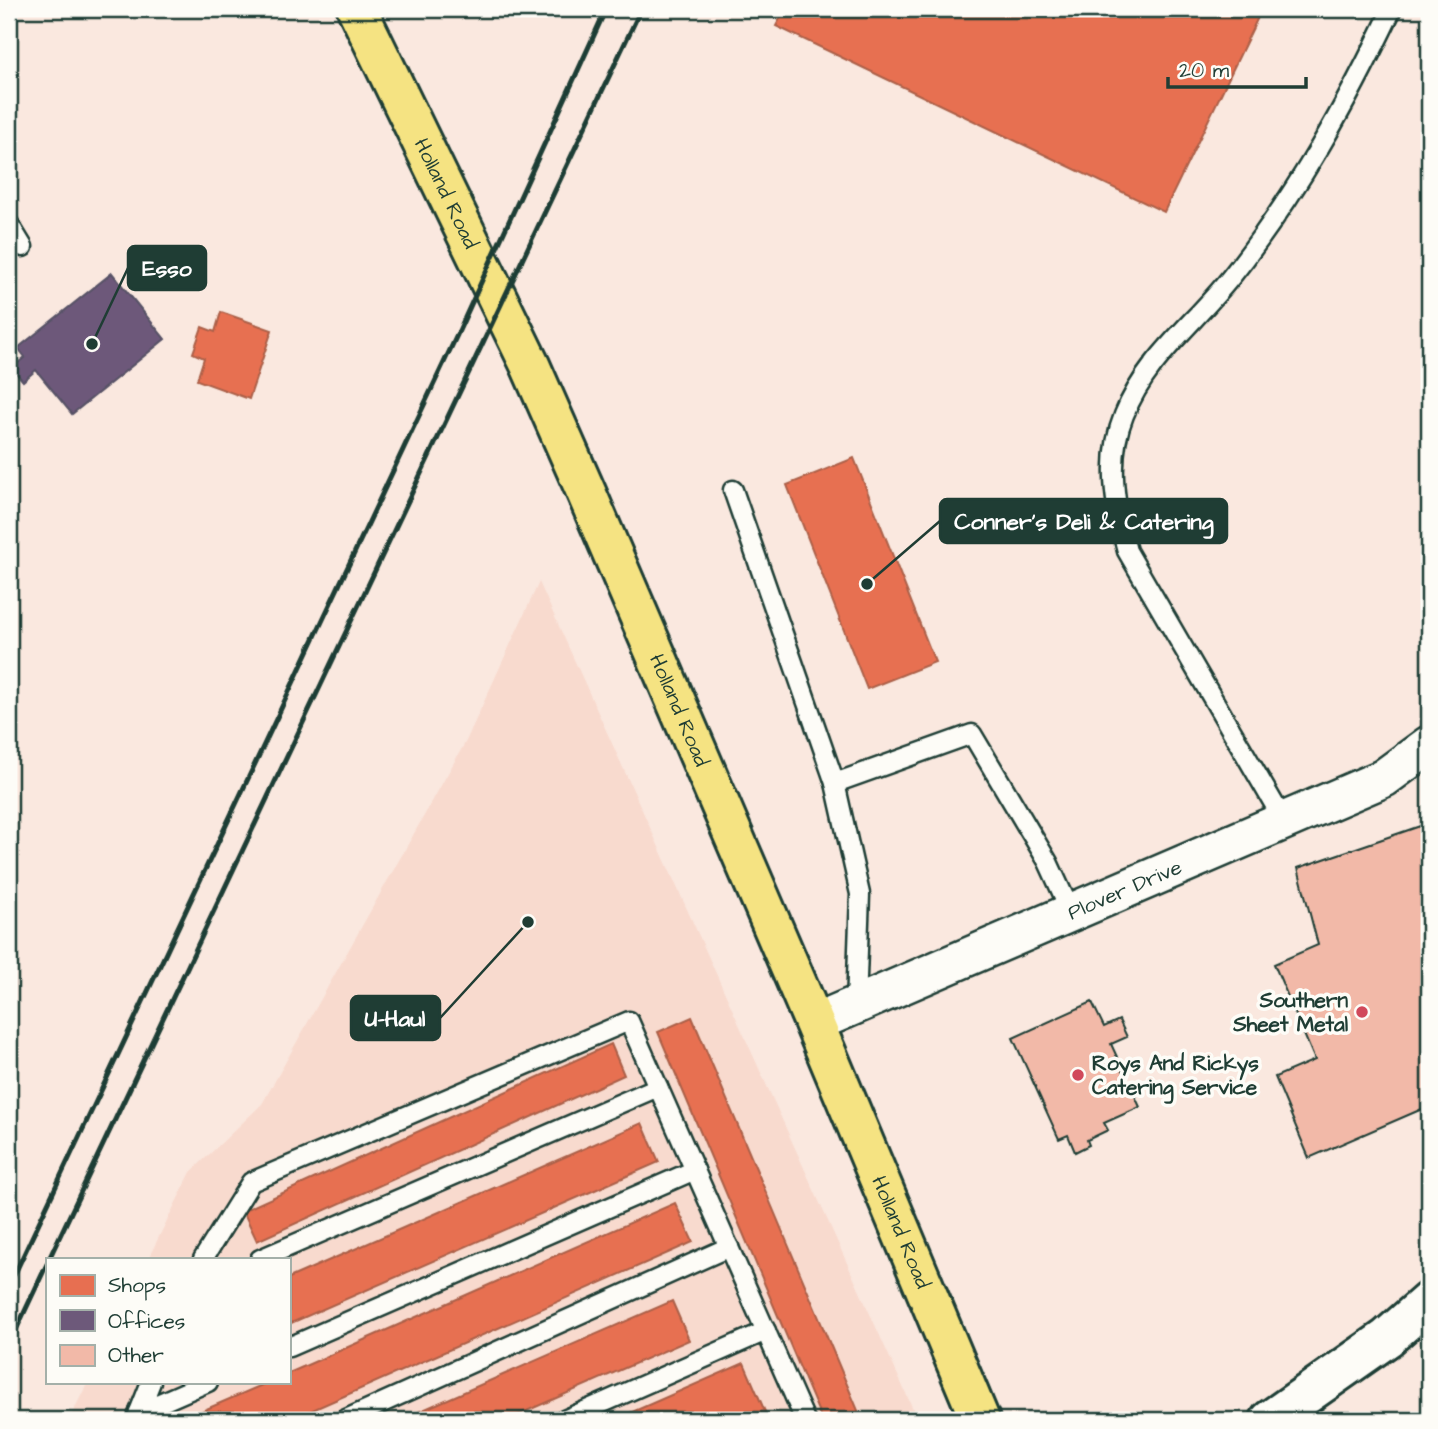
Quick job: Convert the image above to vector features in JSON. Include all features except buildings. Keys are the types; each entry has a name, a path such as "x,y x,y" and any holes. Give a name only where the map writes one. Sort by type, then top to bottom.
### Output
{"main road":[{"name":"Holland Road","path":"357,9 552,416 814,1023 980,1420"}],"street":[{"name":"Plover Drive","path":"814,1023 1384,778 1429,745"},
{"path":"1269,1420 1387,1338 1429,1301"}],"lane":[{"path":"1284,821 1126,551 1115,507 1114,462 1123,417 1148,368 1230,278 1295,190 1351,96 1392,9"},
{"path":"9,224 23,247"},
{"path":"733,490 835,783 860,894 856,1004"},
{"path":"835,783 972,734 1048,862 1071,912"},
{"path":"204,1258 251,1182 629,1021 805,1420"},
{"path":"262,1258 659,1087"},
{"path":"290,1347 695,1170"},
{"path":"344,1420 729,1247"},
{"path":"564,1420 766,1331"},
{"path":"138,1416 150,1384"},
{"path":"138,1416 204,1384"}],"shaded area":[{"path":"539,582 918,1420 69,1420 87,1384 290,1384 290,1258 148,1258 191,1172 262,1104 466,741"}],"railway":[{"path":"9,1286 457,335 606,9"},
{"path":"49,1258 641,9"},
{"path":"9,1345 46,1266"}],"place":[{"name":"Esso","path":"92,344"},
{"name":"Conner's Deli & Catering","path":"867,584"},
{"name":"U-Haul","path":"528,922"},
{"name":"Southern Sheet Metal","path":"1362,1012"},
{"name":"Roys And Rickys Catering Service","path":"1078,1075"}]}
